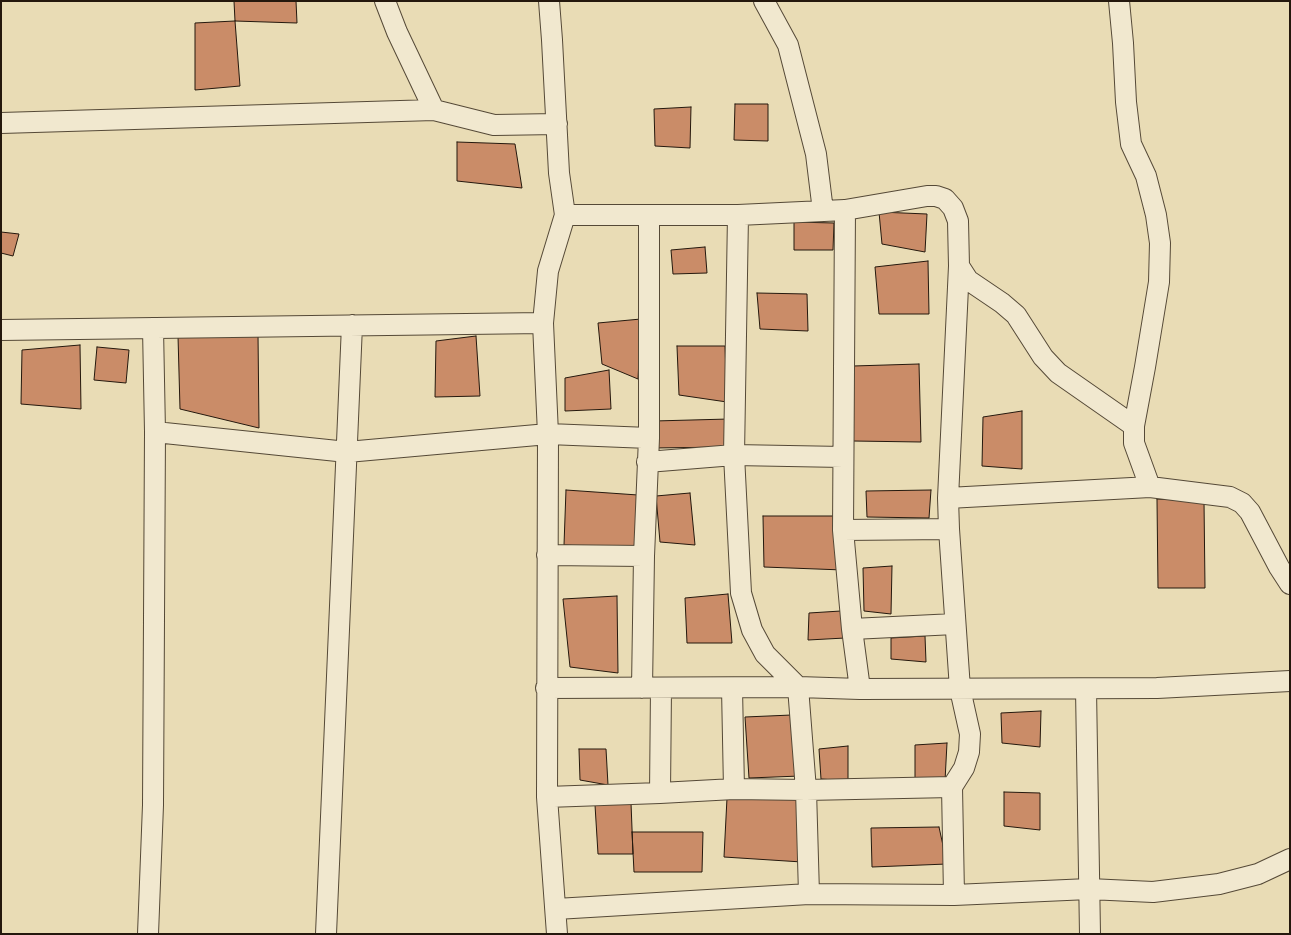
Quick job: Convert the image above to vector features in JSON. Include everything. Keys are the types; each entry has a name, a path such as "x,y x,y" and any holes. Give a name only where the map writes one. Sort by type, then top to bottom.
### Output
{"street":[{"path":"385,1 397,32 434,110"},
{"path":"549,1 559,173 566,214 548,271 543,323 548,434 546,688 547,797 557,934"},
{"path":"764,1 788,45 816,154 823,211"},
{"path":"1118,1 1131,144 1146,176 1156,215 1160,243 1158,288 1134,426 1134,443 1150,487"},
{"path":"1,123 434,110 494,125 557,124"},
{"path":"566,214 738,215 845,210 927,196 936,196 945,199 953,208 958,221 959,266 948,498 948,530 960,689 970,734 969,752 964,768 952,787 954,895"},
{"path":"845,210 843,530 852,629 860,689"},
{"path":"649,215 649,438 644,556 651,688 660,793"},
{"path":"738,215 734,455 741,593 752,630 765,654 798,687 806,790 809,894"},
{"path":"959,266 968,280 1002,303 1016,315 1043,357 1058,372 1134,426"},
{"path":"1,330 543,323"},
{"path":"326,934 352,325"},
{"path":"148,934 153,805 155,432 153,328"},
{"path":"155,432 347,452 548,434 649,438"},
{"path":"647,462 734,455 843,457"},
{"path":"948,498 1150,487 1230,497 1242,503 1250,512 1290,584"},
{"path":"843,530 948,530"},
{"path":"547,555 644,556"},
{"path":"852,629 955,624"},
{"path":"546,688 1157,688 1290,681"},
{"path":"732,688 734,789"},
{"path":"1086,688 1090,934"},
{"path":"547,797 734,789 806,790 952,787"},
{"path":"556,909 809,894 954,895 1089,889 1153,892 1219,884 1258,874 1290,859"}],"building":[{"path":"234,1 296,1 297,23 235,21"},
{"path":"235,21 240,86 195,90 195,23"},
{"path":"735,104 768,104 768,141 734,140"},
{"path":"691,107 690,148 655,146 654,109"},
{"path":"457,142 515,144 522,188 457,181"},
{"path":"879,212 927,214 925,252 882,244"},
{"path":"794,222 834,223 833,250 794,250"},
{"path":"1,232 19,234 13,256 1,253"},
{"path":"705,247 707,273 673,274 671,250"},
{"path":"928,261 929,314 879,314 875,267"},
{"path":"757,293 807,294 808,331 760,329"},
{"path":"641,319 638,379 602,364 598,323"},
{"path":"258,333 259,428 180,409 178,336"},
{"path":"476,336 480,396 435,397 436,341"},
{"path":"80,345 81,409 21,404 22,350"},
{"path":"677,346 725,346 727,402 679,395"},
{"path":"97,347 129,350 126,383 94,380"},
{"path":"919,364 921,442 853,441 853,366"},
{"path":"609,370 611,409 565,411 565,378"},
{"path":"1022,411 1022,469 982,466 983,417"},
{"path":"729,419 727,447 653,448 654,421"},
{"path":"566,490 638,495 637,549 564,545"},
{"path":"931,490 929,518 867,517 866,491"},
{"path":"690,493 695,545 660,542 656,496"},
{"path":"1157,499 1204,501 1205,588 1158,588"},
{"path":"763,516 837,516 843,570 764,567"},
{"path":"892,566 891,614 864,611 863,568"},
{"path":"728,594 732,643 687,643 685,598"},
{"path":"617,596 618,673 570,667 563,599"},
{"path":"841,611 845,638 808,640 809,613"},
{"path":"925,636 926,662 891,659 891,638"},
{"path":"1041,711 1040,747 1002,743 1001,713"},
{"path":"792,715 800,776 749,778 745,717"},
{"path":"947,743 945,781 915,781 915,745"},
{"path":"848,746 848,781 821,779 819,749"},
{"path":"579,749 606,749 608,785 580,780"},
{"path":"1004,792 1040,793 1040,830 1004,826"},
{"path":"801,796 802,862 724,857 727,798"},
{"path":"631,803 633,854 598,854 595,805"},
{"path":"939,827 947,864 872,867 871,828"},
{"path":"632,832 703,832 702,872 634,872"}]}
